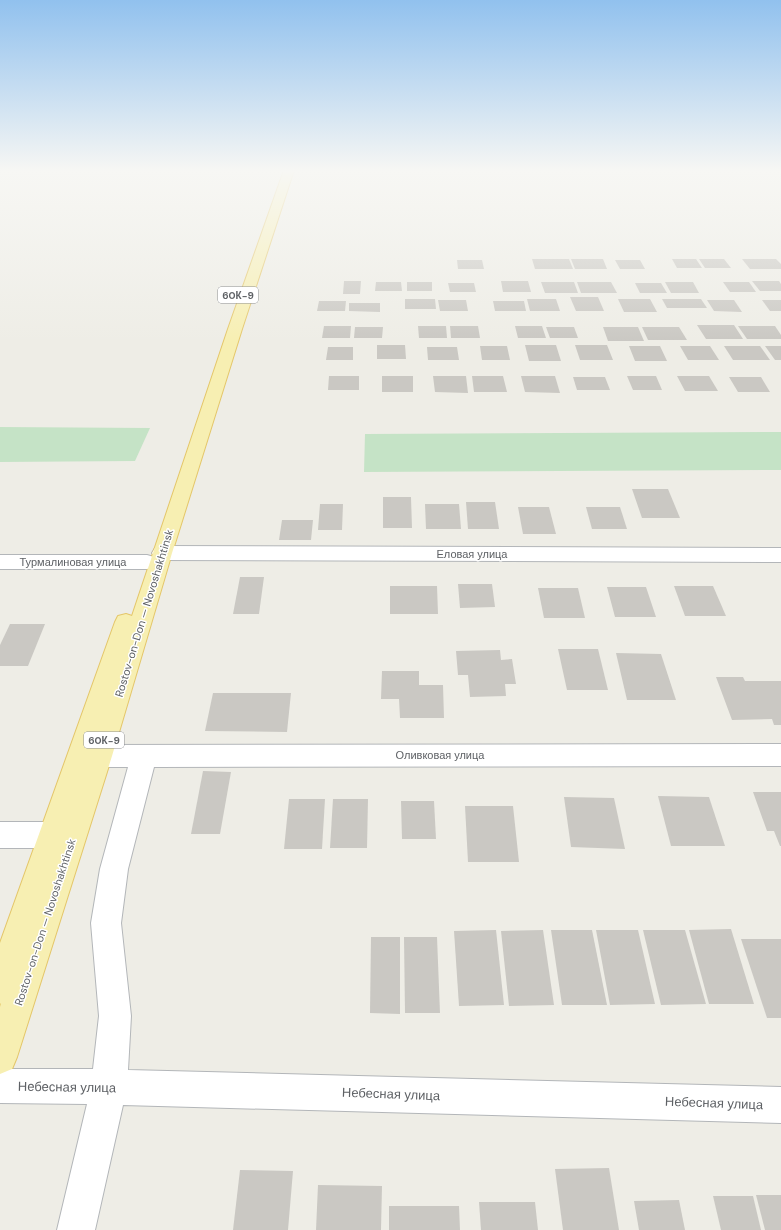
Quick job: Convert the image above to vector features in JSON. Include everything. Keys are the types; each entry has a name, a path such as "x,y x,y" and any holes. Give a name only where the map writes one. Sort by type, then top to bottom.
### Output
{"main road":[{"name":"Rostov-on-Don — Novoshakhtinsk","path":"0,988 51,836 154,557 264,227"},
{"name":"Rostov-on-Don — Novoshakhtinsk","path":"200,421 269,227"},
{"name":"Rostov-on-Don — Novoshakhtinsk","path":"0,1057 99,756 154,557"}],"street":[{"name":"Еловая улица","path":"154,557 781,555"},
{"name":"Турмалиновая улица","path":"0,562 154,557"},
{"name":"Оливковая улица","path":"99,756 781,755"},
{"path":"76,1230 109,1087 114,1016 106,923 114,869 144,756"},
{"path":"0,835 51,836"},
{"name":"Небесная улица","path":"0,1086 109,1087 781,1105"}],"green space":[{"path":"0,427 150,428 135,461 0,462"},
{"path":"781,432 781,470 364,472 365,434"}],"building":[{"path":"532,259 569,259 573,269 535,269"},
{"path":"571,259 603,259 607,269 575,269"},
{"path":"672,259 696,259 702,268 677,268"},
{"path":"699,259 724,259 731,268 705,268"},
{"path":"742,259 776,259 781,264 781,269 750,269"},
{"path":"457,260 482,260 484,269 458,269"},
{"path":"615,260 640,260 645,269 620,269"},
{"path":"344,281 361,281 360,294 343,294"},
{"path":"501,281 528,281 531,292 503,292"},
{"path":"752,281 779,281 781,284 781,291 760,291"},
{"path":"376,282 401,282 402,291 375,291"},
{"path":"407,282 432,282 432,291 407,291"},
{"path":"541,282 574,282 578,293 545,293"},
{"path":"577,282 611,282 617,293 581,293"},
{"path":"665,282 693,282 699,293 671,293"},
{"path":"723,282 749,282 756,292 730,292"},
{"path":"448,283 474,283 476,292 450,292"},
{"path":"635,283 661,283 667,293 640,293"},
{"path":"570,297 598,297 604,311 576,311"},
{"path":"405,299 435,299 436,309 405,309"},
{"path":"527,299 556,299 560,311 530,311"},
{"path":"618,299 650,299 657,312 624,312"},
{"path":"662,299 701,299 707,308 667,308"},
{"path":"438,300 466,300 468,311 440,311"},
{"path":"707,300 734,300 742,312 714,311"},
{"path":"762,300 781,300 781,311 770,311"},
{"path":"319,301 346,301 345,311 317,311"},
{"path":"493,301 524,301 526,311 495,311"},
{"path":"349,303 380,303 380,312 349,311"},
{"path":"697,325 734,325 743,339 706,339"},
{"path":"324,326 351,326 350,338 322,338"},
{"path":"418,326 446,326 447,338 419,338"},
{"path":"450,326 478,326 480,338 451,338"},
{"path":"515,326 542,326 546,338 518,338"},
{"path":"738,326 775,326 781,335 781,339 747,339"},
{"path":"355,327 383,327 382,338 354,338"},
{"path":"546,327 574,327 578,338 550,338"},
{"path":"603,327 638,327 644,341 608,341"},
{"path":"642,327 679,327 687,340 648,340"},
{"path":"377,345 405,345 406,359 377,359"},
{"path":"525,345 556,345 561,361 529,361"},
{"path":"575,345 607,345 613,360 580,360"},
{"path":"480,346 507,346 510,360 482,360"},
{"path":"629,346 660,346 667,361 635,361"},
{"path":"680,346 710,346 719,360 688,360"},
{"path":"724,346 760,346 770,360 733,360"},
{"path":"765,346 781,346 781,360 775,360"},
{"path":"328,347 353,347 353,360 326,360"},
{"path":"427,347 457,347 459,360 428,360"},
{"path":"329,376 359,376 359,390 328,390"},
{"path":"382,376 413,376 413,392 382,392"},
{"path":"433,376 466,376 468,393 435,392"},
{"path":"472,376 503,376 507,392 474,392"},
{"path":"521,376 555,376 560,393 525,392"},
{"path":"627,376 656,376 662,390 633,390"},
{"path":"677,376 709,376 718,391 685,391"},
{"path":"573,377 605,377 610,390 577,390"},
{"path":"729,377 761,377 770,392 738,392"},
{"path":"632,489 668,489 680,518 642,518"},
{"path":"383,497 411,497 412,528 383,528"},
{"path":"466,502 495,502 499,529 468,529"},
{"path":"320,504 343,504 342,530 318,530"},
{"path":"425,504 459,504 461,529 426,529"},
{"path":"518,507 549,507 556,534 523,534"},
{"path":"586,507 620,507 627,529 592,529"},
{"path":"282,520 313,520 311,540 279,540"},
{"path":"240,577 264,577 259,614 233,614"},
{"path":"458,584 492,584 495,607 460,608"},
{"path":"390,586 437,586 438,614 390,614"},
{"path":"674,586 713,586 726,616 685,616"},
{"path":"607,587 646,587 656,617 615,617"},
{"path":"538,588 578,588 585,618 544,618"},
{"path":"10,624 45,624 28,666 0,666 0,645"},
{"path":"558,649 598,649 608,690 567,690"},
{"path":"500,650 501,660 512,659 516,684 505,684 506,696 470,697 468,675 458,675 456,651"},
{"path":"616,653 661,654 676,700 627,700"},
{"path":"382,671 419,671 419,685 443,685 444,718 400,718 399,699 381,699"},
{"path":"716,677 743,677 745,681 781,681 781,725 774,725 772,719 732,720"},
{"path":"213,693 291,693 287,732 205,731"},
{"path":"203,771 231,772 220,834 191,834"},
{"path":"753,792 781,792 781,846 774,831 767,831"},
{"path":"658,796 709,797 725,846 671,846"},
{"path":"564,797 614,798 625,849 571,847"},
{"path":"289,799 325,799 322,849 284,849"},
{"path":"333,799 368,799 367,848 330,848"},
{"path":"401,801 434,801 436,839 402,839"},
{"path":"465,806 513,806 519,862 468,862"},
{"path":"731,929 754,1004 709,1004 689,930"},
{"path":"496,930 504,1005 459,1006 454,931"},
{"path":"543,930 554,1005 509,1006 501,931"},
{"path":"551,930 592,930 607,1005 562,1005"},
{"path":"596,930 638,930 655,1004 610,1005"},
{"path":"643,930 685,930 706,1004 661,1005"},
{"path":"371,937 400,937 400,1014 370,1013"},
{"path":"404,937 437,937 440,1013 405,1013"},
{"path":"741,939 781,939 781,1018 767,1018"},
{"path":"609,1168 619,1230 563,1230 555,1169"},
{"path":"240,1170 293,1171 288,1230 233,1230"},
{"path":"318,1185 382,1186 381,1230 316,1230"},
{"path":"756,1195 781,1195 781,1230 765,1230"},
{"path":"713,1196 753,1196 761,1230 721,1230"},
{"path":"679,1200 685,1230 639,1230 634,1201"},
{"path":"479,1202 535,1202 538,1230 481,1230"},
{"path":"389,1206 459,1206 460,1230 389,1230"}]}
